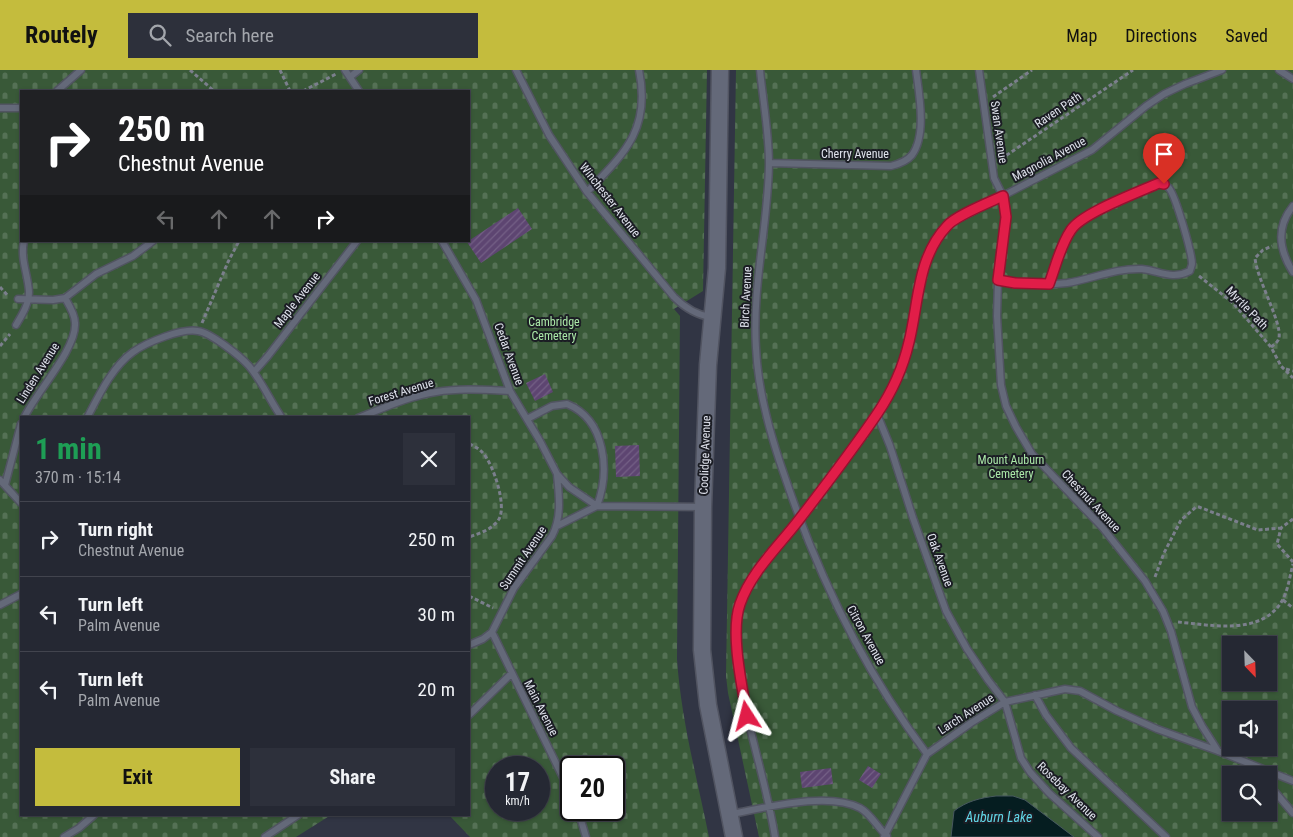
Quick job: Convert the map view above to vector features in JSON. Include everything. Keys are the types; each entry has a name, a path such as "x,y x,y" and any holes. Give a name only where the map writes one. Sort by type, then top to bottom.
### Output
{"street":[{"name":"Coolidge Avenue","path":"720,70 717,268 708,365 703,507 702,635 704,678 734,837"}],"lane":[{"path":"58,90 81,70"},
{"path":"344,70 358,90"},
{"path":"350,77 359,70"},
{"name":"Winchester Avenue","path":"516,70 532,105 549,135 587,192 674,297 690,310 702,316 713,318"},
{"path":"587,192 619,159 632,140 638,124 641,102 639,70"},
{"name":"Birch Avenue","path":"760,70 769,163 757,290 756,350 759,378 770,430 799,519"},
{"name":"Cherry Avenue","path":"769,163 891,166 903,162 912,155 918,139 921,109 916,70"},
{"name":"Swan Avenue","path":"979,70 994,178 1003,196"},
{"name":"Magnolia Avenue","path":"775,837 770,807 747,716 740,677 736,628 740,604 754,575 799,519 877,414 900,372 909,342 922,269 934,242 948,224 1092,150 1146,106 1164,94 1222,70"},
{"path":"1279,70 1293,79"},
{"path":"0,108 20,108"},
{"path":"998,280 1015,283 1049,284 1067,283 1125,270 1141,269 1174,276 1190,271 1192,264 1190,252 1170,189 1164,184 1159,183 1088,216 1072,228 1062,247 1049,284"},
{"name":"Chestnut Avenue","path":"1003,196 1006,217 998,280 998,326 1001,385 1006,406 1016,428 1032,454 1102,527 1125,555 1163,611 1192,707 1218,751"},
{"path":"1293,206 1287,213 1281,228 1281,246 1293,272"},
{"path":"16,325 28,299 28,285 23,260 24,242"},
{"path":"18,299 53,300 65,298 96,274 132,256 152,242"},
{"name":"Maple Avenue","path":"254,372 356,242"},
{"name":"Cedar Avenue","path":"443,242 476,300 510,392 527,419 556,474"},
{"name":"Linden Avenue","path":"25,416 66,350 74,331 74,317 65,298"},
{"path":"88,416 117,368 133,352 151,342 172,334 199,331 240,357 254,372 281,416"},
{"name":"Forest Avenue","path":"363,416 402,401 436,392 453,390 510,392"},
{"path":"527,419 552,406 567,404 581,412 595,428 602,447 604,479 597,506"},
{"name":"Oak Avenue","path":"877,414 890,446 913,518 946,610 967,648 1005,702"},
{"name":"Linden Avenue","path":"2,483 20,427"},
{"path":"556,474 575,493 597,506"},
{"path":"556,474 560,496 557,526"},
{"path":"2,483 20,502"},
{"path":"557,526 597,506 703,507"},
{"name":"Citron Avenue","path":"799,519 837,608 900,718 927,754"},
{"name":"Summit Avenue","path":"492,632 521,576 552,536 557,526"},
{"path":"0,605 20,595"},
{"path":"470,645 483,639 492,632"},
{"name":"Main Avenue","path":"492,632 560,772"},
{"path":"470,714 511,674"},
{"name":"Larch Avenue","path":"729,814 770,807 835,800 861,809 886,836 927,754 970,723 1005,702 1065,689 1080,691 1158,729 1218,751 1252,766"},
{"path":"1035,695 1046,715 1071,748 1166,837"},
{"name":"Rosebay Avenue","path":"1005,702 1021,758 1030,772 1049,793 1098,837"},
{"name":"Larch Avenue","path":"1277,775 1293,781"},
{"path":"1277,794 1293,813"},
{"path":"64,837 79,828 93,816"},
{"path":"265,837 296,816"},
{"path":"581,821 586,837"}],"path":[{"path":"190,70 213,90"},
{"path":"280,70 290,90"},
{"path":"305,90 344,70"},
{"path":"983,104 1032,70"},
{"name":"Raven Path","path":"992,165 1133,70"},
{"path":"1271,347 1279,338 1279,331 1258,273 1255,258 1264,250 1281,241"},
{"path":"199,331 238,242"},
{"name":"Myrtle Path","path":"1190,271 1233,303 1271,347 1281,366 1293,378"},
{"path":"0,346 16,325"},
{"path":"1281,366 1293,371"},
{"path":"470,444 483,452 488,461 501,494 502,511 496,524 470,537"},
{"path":"1150,590 1164,552 1181,520 1196,507 1258,530 1281,528 1293,519"},
{"path":"1167,621 1233,627 1259,620 1274,611 1283,600 1293,563 1277,544 1281,528"},
{"path":"470,597 502,613"},
{"path":"1283,600 1293,608"}],"green space":[{"name":"Cambridge Cemetery","path":"0,70 707,70 703,291 674,309 680,316 677,659 682,704 709,837 470,837 450,816 470,816 470,416 20,416 20,816 329,816 296,837 0,837"},
{"name":"Mount Auburn Cemetery","path":"736,70 1293,70 1293,837 759,837 726,676"}],"water":[{"name":"Auburn Lake","path":"996,796 1013,796 1025,800 1074,837 951,837 954,811 974,800"}],"building":[{"path":"518,208 532,229 481,263 467,242 470,242 470,240"},
{"path":"545,374 553,392 535,401 526,383"},
{"path":"639,445 640,476 616,477 615,446"},
{"path":"868,766 881,774 872,788 859,780"},
{"path":"831,768 833,784 802,788 800,772"}],"route":[{"path":"747,716 740,677 736,628 740,604 754,575 799,519 877,414 890,393 900,372 909,342 922,269 934,242 948,224 1003,196 1006,217 998,280 1015,283 1049,284 1062,247 1072,228 1082,220 1127,197 1159,183 1164,184"}]}
